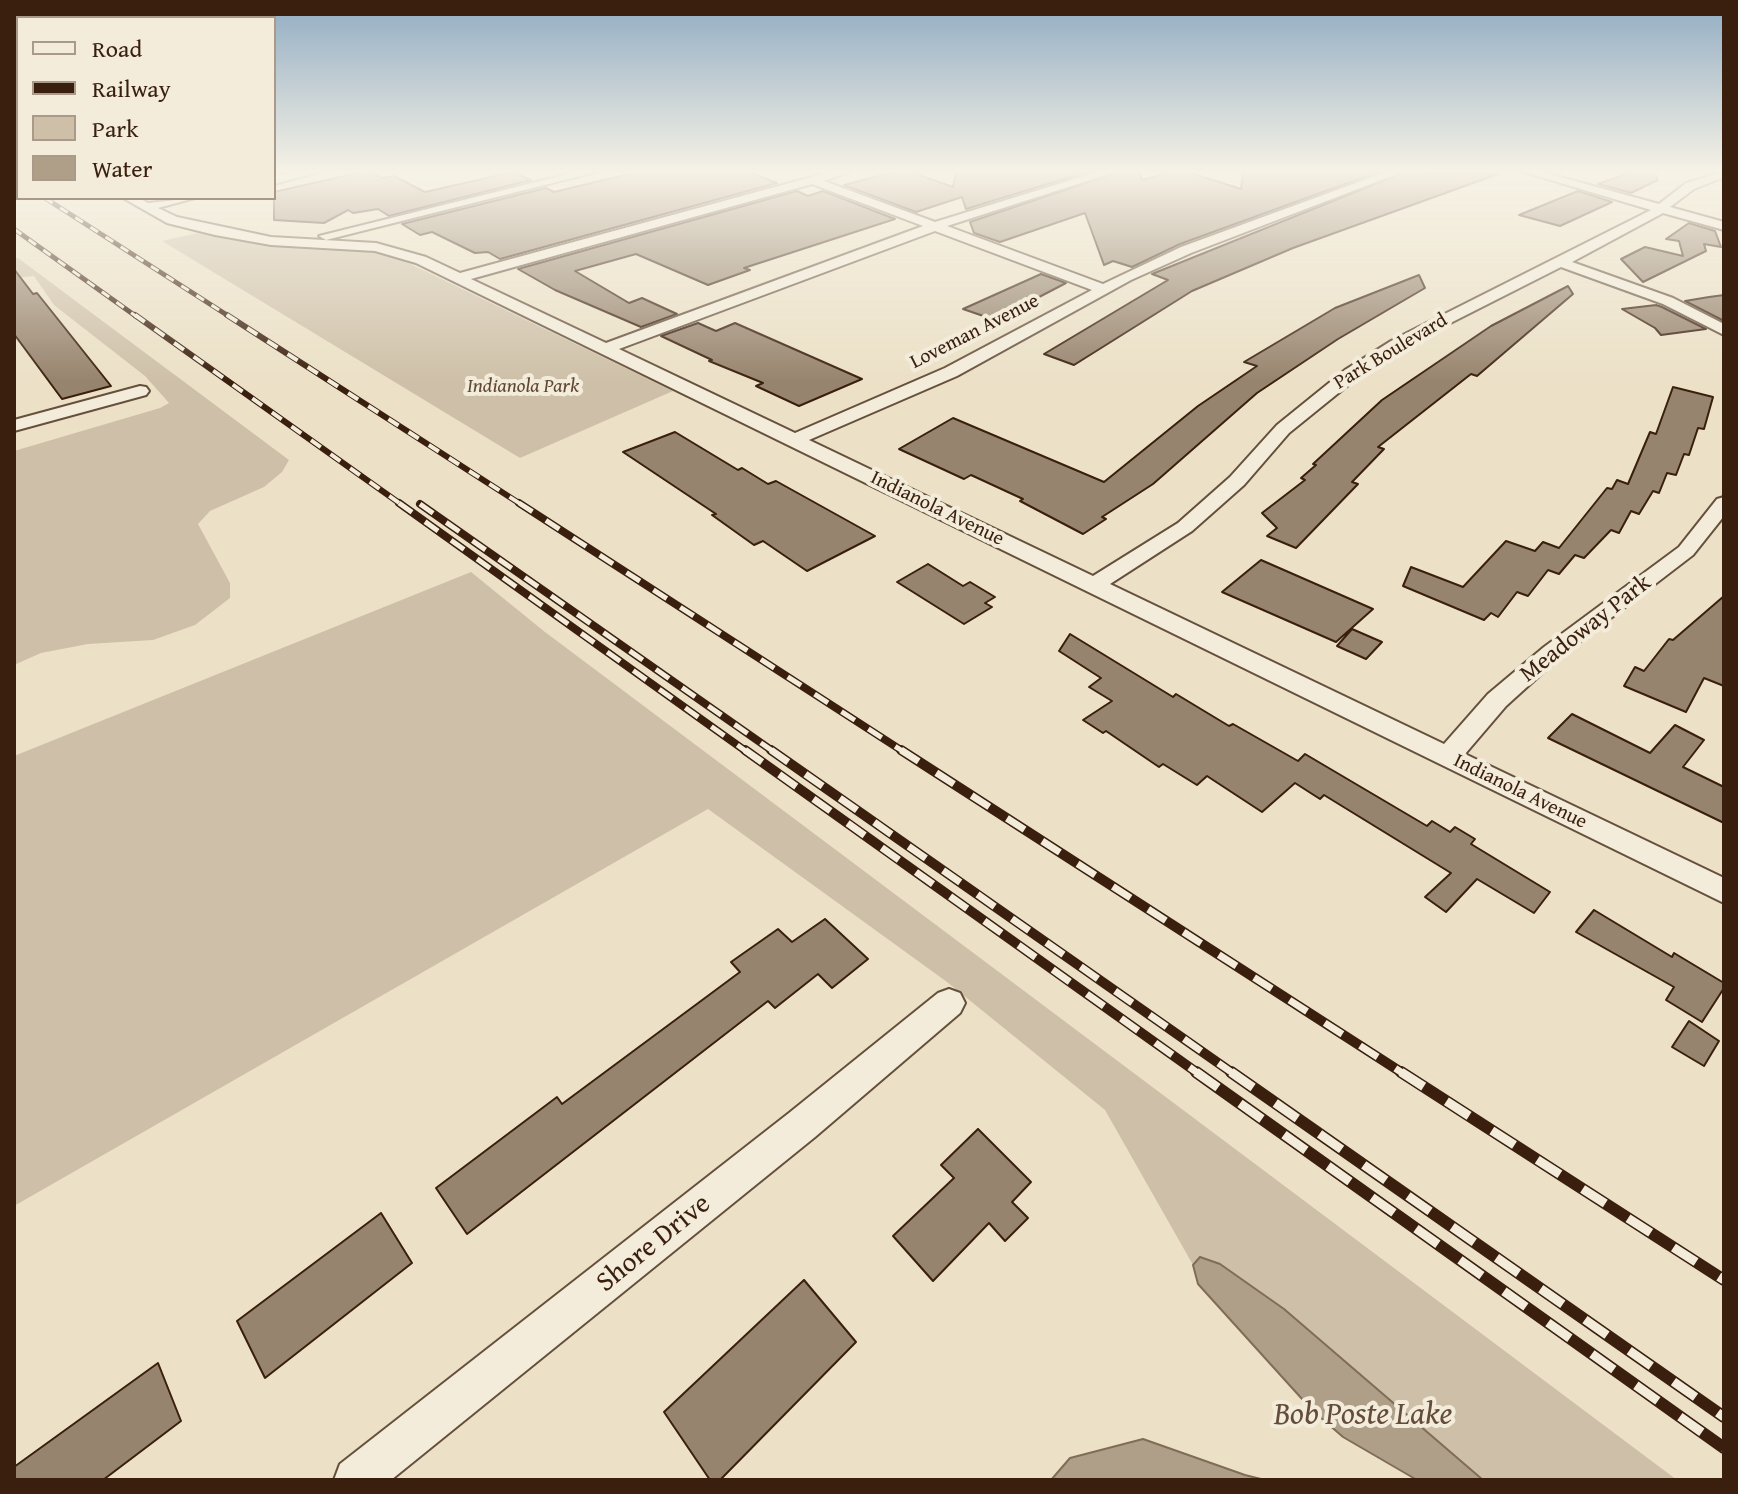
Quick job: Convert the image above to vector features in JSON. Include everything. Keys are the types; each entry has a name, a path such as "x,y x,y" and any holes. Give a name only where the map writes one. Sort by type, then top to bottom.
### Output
{"street":[{"name":"Indianola Avenue","path":"286,242 354,244 394,251 458,278 1724,891"},
{"path":"458,278 589,242"},
{"path":"607,348 893,242"},
{"path":"977,242 1103,289"},
{"name":"Loveman Avenue","path":"795,440 951,372 1103,289 1209,242"},
{"name":"Park Boulevard","path":"1093,585 1185,527 1237,481 1283,429 1351,374 1397,344 1597,242"},
{"path":"1557,261 1668,301 1724,330"},
{"path":"21,418 140,391"},
{"name":"Meadoway Park","path":"1447,757 1497,700 1541,661 1686,551 1724,503"},
{"name":"Shore Drive","path":"356,1480 790,1135 949,1003"}],"green space":[{"name":"Indianola Park","path":"163,242 346,247 392,255 673,391 520,458"},
{"path":"14,258 289,460 282,472 264,487 210,511 198,524 230,583 230,598 195,625 153,640 88,644 41,653 14,665 14,451 169,403 145,376 54,305 34,276 14,278"},
{"path":"471,572 545,632 1677,1480 1483,1480 1201,1257 1193,1265 1105,1110 947,982 708,809 14,1206 14,756"}],"water":[{"name":"Bob Poste Lake","path":"1200,1257 1220,1264 1284,1309 1483,1480 1417,1480 1343,1437 1312,1410 1198,1284 1193,1265"},
{"name":"Bob Poste Lake","path":"1143,1439 1265,1480 1051,1480 1070,1458"}],"building":[{"path":"452,242 563,242 500,259 488,252 475,253"},
{"path":"616,242 825,242 744,268 750,270 708,285 636,254 575,271 629,303 642,298 677,314 641,327 555,290 518,269"},
{"path":"1095,242 1186,242 1132,267 1113,261 1104,265"},
{"path":"1232,242 1310,242 1192,291 1074,365 1044,354 1168,280 1152,274"},
{"path":"1679,242 1719,242 1721,247 1704,244 1706,251 1643,282 1621,259 1645,247 1683,256"},
{"path":"14,269 111,386 62,399 14,334"},
{"path":"1041,274 1066,283 995,320 963,309"},
{"path":"1419,275 1425,288 1338,339 1257,393 1153,484 1102,517 1106,519 1083,534 1020,501 1023,499 971,475 964,479 899,449 953,418 1104,482 1198,406 1257,366 1244,362 1335,308"},
{"path":"1568,286 1573,294 1477,376 1471,374 1378,447 1384,449 1352,482 1358,484 1296,548 1267,536 1277,528 1262,513 1305,480 1301,478 1316,465 1313,464 1382,400 1491,326"},
{"path":"1724,295 1724,321 1685,301 1709,297"},
{"path":"1656,305 1706,329 1661,335 1655,328 1622,309"},
{"path":"698,323 716,331 735,323 862,379 799,406 756,386 763,383 709,361 712,360 661,336"},
{"path":"1673,387 1713,397 1704,429 1698,428 1689,455 1684,454 1676,475 1667,473 1659,493 1653,491 1639,514 1631,511 1619,533 1611,530 1584,558 1575,555 1559,574 1548,570 1528,596 1517,592 1498,617 1491,613 1484,620 1403,586 1411,567 1463,587 1506,541 1535,551 1543,542 1559,548 1607,488 1612,489 1617,480 1628,484 1650,432 1656,434"},
{"path":"675,432 738,470 742,468 768,484 776,481 875,536 807,571 763,541 754,545 712,515 716,514 623,452"},
{"path":"1261,560 1373,609 1336,642 1222,592"},
{"path":"928,564 963,586 970,582 995,597 985,603 992,607 964,624 897,582"},
{"path":"1724,596 1724,686 1704,678 1686,712 1624,686 1635,667 1644,671 1669,639 1673,640"},
{"path":"1352,629 1382,642 1366,659 1337,646"},
{"path":"1070,634 1173,697 1176,694 1229,726 1233,724 1298,761 1305,754 1427,826 1432,821 1450,832 1455,827 1475,839 1471,844 1550,892 1534,913 1477,879 1446,912 1425,897 1451,873 1324,795 1320,799 1295,783 1262,812 1207,776 1197,785 1163,764 1159,767 1106,731 1103,733 1083,720 1112,701 1089,687 1101,678 1059,651"},
{"path":"1572,714 1650,753 1675,725 1704,740 1683,767 1724,787 1724,823 1548,738"},
{"path":"1594,910 1672,957 1674,953 1724,983 1724,988 1702,1022 1666,1000 1674,987 1576,932"},
{"path":"825,919 868,959 832,988 818,974 775,1008 768,1001 467,1234 436,1188 557,1097 562,1104 740,972 731,962 778,929 792,942"},
{"path":"1689,1021 1719,1041 1704,1066 1672,1047"},
{"path":"978,1129 1031,1182 1012,1202 1028,1218 1005,1241 989,1223 933,1281 893,1236 954,1178 941,1165"},
{"path":"381,1213 412,1263 265,1378 237,1321"},
{"path":"804,1280 856,1342 720,1480 710,1480 664,1412"},
{"path":"158,1363 181,1421 103,1480 14,1480 14,1467"}],"railway":[{"path":"32,242 137,317"},
{"path":"113,242 230,317"},
{"path":"135,315 402,505"},
{"path":"227,315 522,505"},
{"path":"399,503 747,752"},
{"path":"519,503 904,752"},
{"path":"420,504 774,752"},
{"path":"745,750 1199,1074"},
{"path":"771,750 1234,1074"},
{"path":"901,750 1404,1074"},
{"path":"1196,1072 1724,1448"},
{"path":"1231,1072 1724,1417"},
{"path":"1401,1072 1724,1280"}]}
